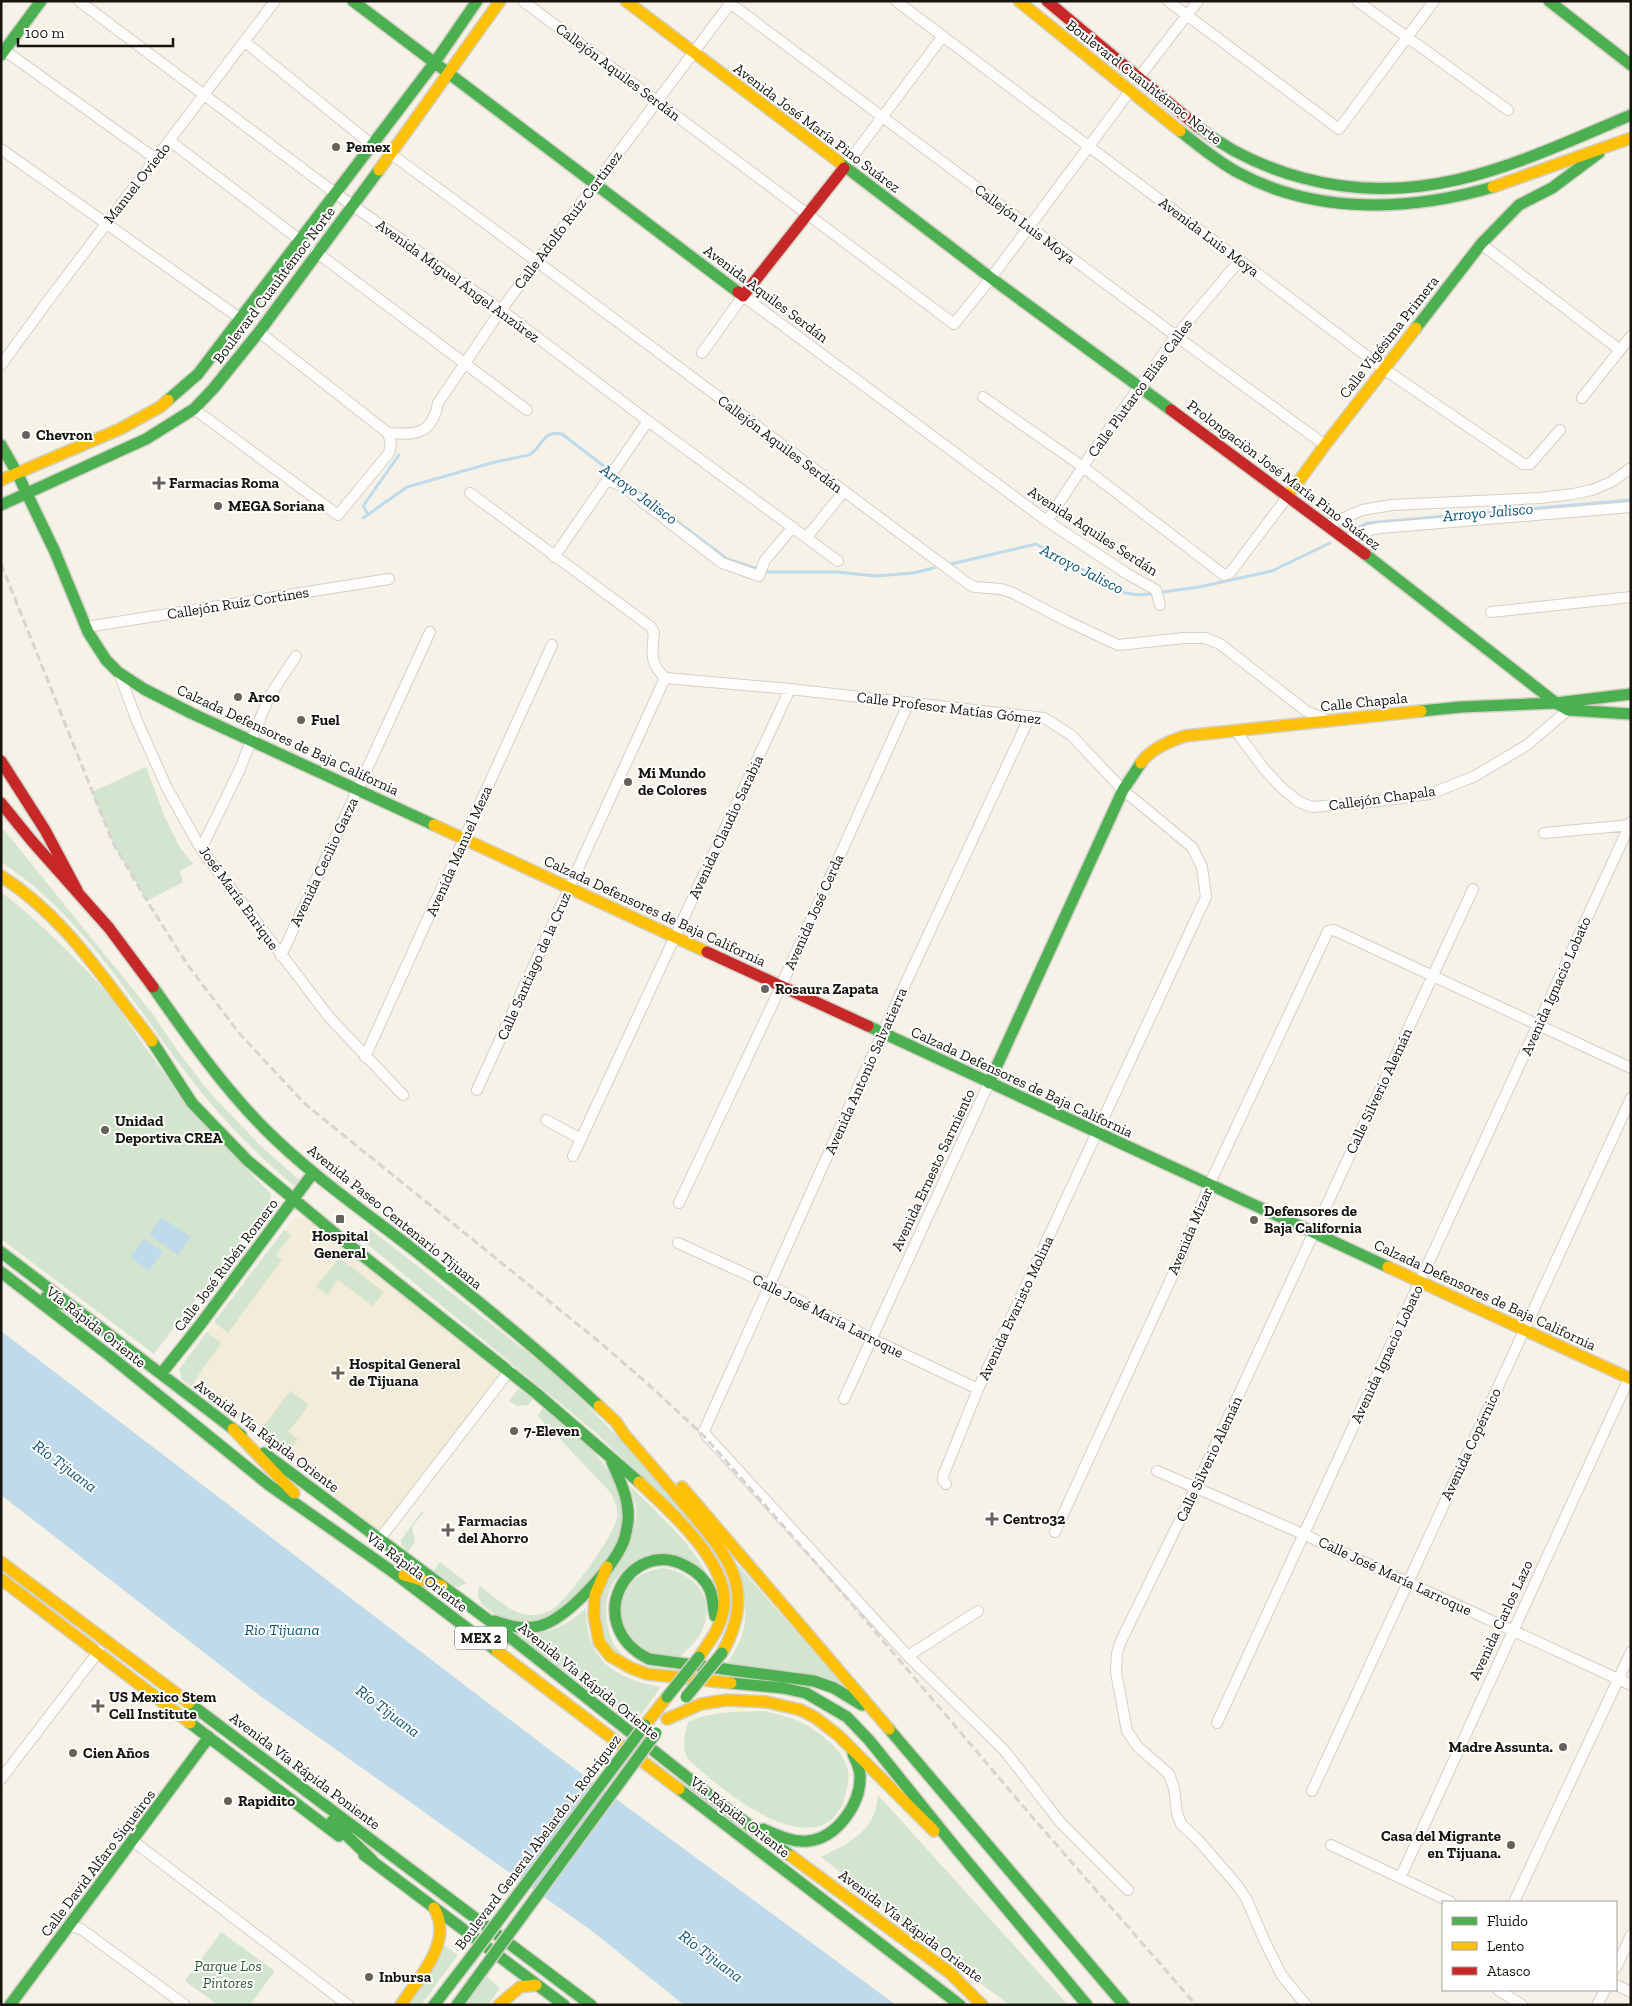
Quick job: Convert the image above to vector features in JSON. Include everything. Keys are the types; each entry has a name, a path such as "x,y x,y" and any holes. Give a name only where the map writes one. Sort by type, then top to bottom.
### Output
{"main road":[{"path":"2,51 41,1"},
{"name":"Avenida Aquiles Serdán","path":"353,1 743,296"},
{"name":"Boulevard Cuauhtémoc Norte","path":"1,480 120,429 160,407 198,374 435,62 477,1"},
{"name":"Boulevard Cuauhtémoc Norte","path":"1,504 27,494 146,439 194,409 213,389 259,332 316,252 391,154 500,1"},
{"name":"Avenida José María Pino Suárez","path":"626,1 991,278"},
{"name":"Boulevard Cuauhtémoc Norte","path":"1019,1 1190,141 1240,173 1266,185 1297,195 1370,207 1409,206 1440,201 1497,187 1631,138"},
{"name":"Boulevard Cuauhtémoc Norte","path":"1047,1 1195,124 1222,143 1244,156 1286,174 1319,183 1351,188 1415,188 1463,179 1498,168 1631,115"},
{"path":"1549,1 1627,61 1631,48"},
{"name":"Calle Vigésima Primera","path":"1288,496 1325,445 1481,244 1519,205 1552,188 1606,148"},
{"path":"743,296 844,168"},
{"name":"Prolongaciòn José María Pino Suárez","path":"991,278 1328,525 1556,703"},
{"name":"Calzada Defensores de Baja California","path":"1,445 52,544 86,627 96,645 118,672 142,688 882,1034 1630,1377"},
{"name":"Calle Chapala","path":"1123,790 1144,758 1169,741 1185,736 1326,720 1461,708 1556,703 1631,694"},
{"path":"1556,703 1568,710 1631,714"},
{"path":"1,761 45,830 78,890"},
{"name":"Avenida Ernesto Sarmiento","path":"989,1083 1123,790"},
{"name":"Avenida Paseo Centenario Tijuana","path":"1,802 36,848 78,890 124,947 216,1074 238,1101 268,1132 313,1172 542,1355 616,1422 624,1434 652,1464 707,1531 720,1549 733,1573 738,1594 737,1619 734,1631 722,1653 686,1697"},
{"path":"1,876 36,901 75,939 147,1034 196,1108 238,1152 293,1200 427,1307 510,1370 610,1456 685,1528 713,1564 722,1583 725,1605 721,1624 708,1645"},
{"name":"Calle José Rubén Romero","path":"161,1374 204,1321 313,1172"},
{"name":"Avenida Vía Rápida Oriente","path":"1,1252 379,1540 487,1619 730,1811 993,2005"},
{"path":"2,1272 32,1290 80,1312"},
{"name":"Vía Rápida Oriente","path":"2,1272 110,1356 269,1485 394,1572 960,2005"},
{"path":"616,1422 631,1432 691,1497 1124,2005"},
{"path":"233,1429 320,1521"},
{"path":"487,1619 518,1629 534,1628 554,1621 569,1610 607,1567 621,1546 628,1523 628,1508 625,1494 610,1456"},
{"path":"708,1645 715,1617 715,1601 710,1586 701,1574 680,1562 669,1559 656,1560 638,1566 624,1577 614,1598 616,1621 626,1642 639,1655 665,1662 787,1676 814,1681 834,1688 873,1712"},
{"name":"Avenida Vía Rápida Poniente","path":"1,1562 590,2005"},
{"path":"607,1567 595,1595 594,1615 600,1642 610,1656 631,1668 647,1674 783,1688 806,1693 847,1717 869,1740 955,1847 1087,2005"},
{"path":"394,1572 442,1586"},
{"name":"Avenida Vía Rápida Poniente","path":"1,1579 7,1588 98,1652 564,2005"},
{"name":"Boulevard General Abelardo L. Rodríguez","path":"434,2005 645,1725 708,1645"},
{"name":"Boulevard General Abelardo L. Rodríguez","path":"457,2005 656,1733 686,1697"},
{"path":"667,1719 692,1707 708,1702 747,1700 776,1703 801,1710 824,1723 925,1824 955,1847"},
{"name":"Calle David Alfaro Siqueiros","path":"10,2005 75,1924 209,1737"},
{"path":"730,1811 760,1828 787,1839 808,1841 820,1838 840,1826 854,1802 859,1785 859,1766 849,1746"},
{"path":"291,1779 372,1860"},
{"path":"401,2005 434,1953 441,1935 439,1917 434,1907"},
{"path":"946,1969 982,2005"},
{"path":"499,2005 519,1987 528,1984 536,1985"}],"street":[{"name":"Avenida Miguel Ángel Anzúrez","path":"79,1 335,192 501,310 648,421 838,560"},
{"name":"Manuel Oviedo","path":"1,365 275,1"},
{"name":"Callejón Aquiles Serdán","path":"523,1 954,324 991,278"},
{"name":"Avenida Luis Moya","path":"896,1 1384,369 1523,464 1530,464 1560,430"},
{"path":"1168,1 1339,130 1434,1"},
{"path":"1139,77 1198,1"},
{"path":"1357,1 1508,110"},
{"name":"Calle Adolfo Ruíz Cortinez","path":"388,433 412,434 427,429 436,416 438,403 501,310 730,2"},
{"name":"Callejón Luis Moya","path":"730,2 881,118 1325,445"},
{"path":"844,168 943,36"},
{"path":"245,42 371,144"},
{"path":"2,51 156,159"},
{"path":"991,278 1130,91"},
{"path":"170,141 300,240"},
{"path":"1,148 241,319"},
{"name":"Callejón Aquiles Serdán","path":"391,154 537,260 686,374 970,585 1001,589 1013,593 1116,645 1184,638 1205,638 1220,644 1306,711 1326,720"},
{"path":"1481,244 1620,350"},
{"path":"316,252 464,365 527,410"},
{"name":"Calle Plutarco Elías Calles","path":"1047,521 1176,336 1240,260"},
{"path":"702,353 743,296"},
{"name":"Avenida Aquiles Serdán","path":"743,296 1047,521 1129,575 1158,598"},
{"path":"194,409 338,515 389,453 388,433 259,332"},
{"path":"1582,398 1631,336"},
{"path":"983,397 1083,467"},
{"path":"554,557 648,421"},
{"name":"Calle Vigésima Primera","path":"1083,467 1224,575 1227,575 1288,496"},
{"path":"1328,525 1362,510 1392,505 1540,498 1574,494 1592,490 1611,482 1631,468"},
{"path":"608,479 622,486 722,563 759,576 764,564 792,527"},
{"path":"807,537 844,491"},
{"path":"470,493 651,627 654,633 653,661 656,669 665,678"},
{"path":"1346,540 1369,530 1380,528 1468,519 1631,507"},
{"name":"Callejón Ruíz Cortines","path":"86,627 389,579"},
{"path":"1491,612 1631,597"},
{"name":"Avenida Cecilio Garza","path":"281,956 430,632"},
{"name":"Avenida Manuel Meza","path":"365,1057 552,644"},
{"path":"201,849 239,771 269,697 296,656"},
{"name":"José María Enrique","path":"118,672 167,788 201,849 329,1017 403,1095"},
{"name":"Calle Profesor Matías Gómez","path":"665,678 790,689 1044,718 1071,735 1123,790 1192,847 1202,868 1206,897"},
{"name":"Calle Santiago de la Cruz","path":"477,1090 665,678"},
{"name":"Avenida Claudio Sarabia","path":"573,1156 790,689"},
{"name":"Avenida José Cerda","path":"679,1202 781,986 909,702"},
{"name":"Callejón Chapala","path":"1235,730 1265,770 1284,790 1299,802 1312,808 1430,794 1474,776 1527,745 1568,710"},
{"name":"Avenida Antonio Salvatierra","path":"908,1656 706,1435 705,1428 882,1034 1030,716"},
{"path":"1544,833 1630,824"},
{"name":"Avenida Ignacio Lobato","path":"1217,1724 1630,824"},
{"name":"Calle Silverio Alemán","path":"1306,2005 1282,1976 1247,1900 1237,1885 1198,1840 1181,1824 1170,1774 1137,1746 1127,1731 1116,1672 1118,1653 1121,1641 1195,1489 1473,889"},
{"name":"Avenida Evaristo Molina","path":"946,1484 943,1476 978,1389 1206,897"},
{"name":"Avenida Mizar","path":"1055,1532 1181,1257 1210,1183 1328,931 1334,930 1432,976"},
{"path":"1432,976 1631,1068"},
{"name":"Avenida Ernesto Sarmiento","path":"844,1399 989,1083"},
{"name":"Avenida Copérnico","path":"1312,1790 1631,1098"},
{"path":"546,1120 581,1139"},
{"name":"Calle José María Larroque","path":"678,1243 770,1285 872,1339 978,1389"},
{"path":"379,1540 510,1370"},
{"name":"Avenida Carlos Lazo","path":"1400,1878 1512,1630 1630,1377"},
{"name":"Calle José María Larroque","path":"1157,1471 1303,1534 1631,1685"},
{"path":"978,1611 908,1656 1004,1750 1061,1823 1128,1890"},
{"path":"1,1779 98,1652"},
{"path":"1514,1901 1631,1652"},
{"path":"133,1841 348,2005"},
{"path":"1331,1845 1449,1901"},
{"path":"75,1924 185,2005"},
{"path":"1617,1966 1631,1935"},
{"path":"1617,1985 1631,1992"},
{"path":"1500,1991 1522,2005"},
{"path":"1598,2005 1605,1991"}],"shaded area":[{"name":"Hospital General de Tijuana","path":"294,1218 305,1218 495,1369 497,1377 382,1527 375,1529 258,1431 182,1379 179,1369"}],"green space":[{"path":"146,767 164,815 179,846 193,864 180,871 183,882 147,901 113,843 92,792"},
{"path":"1,826 152,1013 210,1093 260,1145 299,1180 294,1186 248,1144 206,1098 88,941 62,912 33,886 1,862"},
{"name":"Unidad Deportiva CREA","path":"1,892 57,940 108,994 191,1112 270,1193 269,1204 154,1354 1,1239"},
{"path":"370,1229 565,1382 644,1465 712,1547 698,1535 676,1509 595,1432 361,1239"},
{"path":"284,1230 291,1235 276,1255 282,1260 228,1333 214,1322"},
{"path":"339,1258 384,1292 373,1306 338,1280 327,1295 316,1287"},
{"path":"207,1332 221,1343 191,1386 182,1379 179,1369"},
{"path":"518,1389 533,1399 528,1405 517,1406 509,1401"},
{"path":"290,1391 309,1405 288,1432 298,1439 287,1455 258,1431 261,1430"},
{"path":"543,1408 584,1442 609,1472 622,1498 622,1528 604,1562 573,1599 549,1618 523,1622 504,1618 484,1606 478,1592 480,1586 505,1605 518,1612 536,1615 549,1611 570,1592 590,1565 608,1537 617,1517 616,1504 610,1492 538,1416"},
{"path":"630,1486 664,1519 686,1544 696,1556 712,1584 701,1570 632,1564 623,1571 613,1583 608,1594 606,1611 608,1628 614,1644 630,1660 615,1652 605,1638 601,1620 601,1592 611,1568 634,1528 636,1506"},
{"path":"422,1511 424,1512 412,1527 415,1542 408,1552 402,1545 401,1540"},
{"path":"440,1562 467,1583 459,1587 455,1586 434,1571"},
{"path":"736,1563 841,1683 799,1672 726,1664 735,1651 744,1627 745,1603"},
{"path":"662,1568 673,1570 691,1579 703,1594 706,1604 704,1626 700,1635 680,1657 656,1654 642,1649 631,1640 623,1623 621,1605 625,1589 641,1575"},
{"path":"586,1608 587,1626 591,1641 597,1653 606,1664 616,1672 629,1678 661,1687 634,1724 516,1635 546,1632 562,1626"},
{"path":"765,1711 793,1719 808,1726 836,1748 845,1762 848,1770 848,1785 844,1800 837,1814 825,1824 815,1827 801,1827 771,1819 728,1793 688,1759 684,1745 688,1722 716,1714"},
{"path":"878,1795 1068,2005 1010,2005 962,1970 821,1857 853,1839 866,1827 876,1809"},
{"name":"Parque Los Pintores","path":"221,1932 275,1971 250,2005 218,2005 185,1981"},
{"path":"445,1946 458,1955 421,2005 410,2005"},
{"path":"486,1976 500,1988 488,2005 465,2005"}],"water":[{"path":"161,1217 191,1237 178,1255 149,1235"},
{"path":"144,1239 163,1252 149,1271 130,1257"},
{"name":"Rio Tijuana","path":"1,1331 555,1754 896,2005 684,2005 592,1931 259,1695 1,1495"}],"waterway":[{"name":"Arroyo Jalisco","path":"363,518 407,487 495,462 529,455 534,452 547,436 556,433 562,434 627,484"},
{"path":"368,514 363,506 399,455"},
{"name":"Arroyo Jalisco","path":"632,487 727,559 768,572 837,572 876,576 913,573 934,568"},
{"name":"Arroyo Jalisco","path":"1347,533 1367,523 1631,500"},
{"name":"Arroyo Jalisco","path":"947,565 1036,544 1125,593 1139,595 1199,587 1272,571 1330,543"}],"railway":[{"path":"1,564 113,843 187,964 239,1033 305,1104 597,1340 704,1436 845,1596 1028,1812 1196,2005"}],"traffic: fast":[{"path":"1,55 41,1"},
{"path":"353,1 738,292"},
{"path":"168,400 198,374 435,62 477,1"},
{"path":"1549,1 1631,65"},
{"path":"1198,127 1235,151 1261,164 1289,174 1347,187 1390,189 1431,185 1511,164 1631,115"},
{"path":"1180,131 1216,159 1239,173 1269,187 1300,196 1332,202 1364,205 1430,201 1493,187"},
{"path":"1416,328 1481,244 1519,205 1552,188 1599,153"},
{"path":"839,162 991,278 1171,410"},
{"path":"1,505 146,439 194,409 213,389 259,332 379,170"},
{"path":"1,445 17,473"},
{"path":"17,473 55,552 88,632 106,660 118,672 144,689 191,713 434,825"},
{"path":"1365,554 1556,703 1568,710 1631,714"},
{"path":"1421,711 1461,707 1556,703 1631,694"},
{"path":"989,1083 1123,790 1141,763"},
{"path":"153,987 221,1079 250,1114 283,1146 318,1176 483,1305 599,1406"},
{"path":"868,1026 1388,1267"},
{"path":"152,1041 192,1103 248,1161 338,1236 536,1393 639,1482"},
{"path":"161,1374 200,1325 313,1173"},
{"path":"1,1252 241,1435"},
{"path":"1,1272 110,1356 269,1485 393,1572 497,1651"},
{"path":"46,1297 80,1312"},
{"path":"264,1453 487,1619 730,1811 791,1856"},
{"path":"494,1621 528,1628 550,1622 574,1605 607,1569 622,1544 628,1521 626,1498 612,1462"},
{"path":"715,1616 711,1593 703,1579 686,1566 665,1560 647,1563 631,1573 620,1588 615,1606 617,1625 628,1644 649,1659 814,1681 834,1688 862,1705"},
{"path":"686,1697 722,1653"},
{"path":"667,1697 699,1657"},
{"path":"731,1683 783,1688 806,1693 847,1717 869,1740 955,1847 1087,2005"},
{"path":"189,1703 591,2005"},
{"path":"190,1723 339,1836"},
{"path":"471,1957 645,1725"},
{"path":"889,1729 1124,2005"},
{"path":"484,1968 656,1733"},
{"path":"10,2005 209,1737"},
{"path":"763,1829 797,1841 808,1841 828,1834 845,1818 856,1798 860,1776 853,1754"},
{"path":"679,1789 960,2005"},
{"path":"332,1821 372,1860"},
{"path":"364,1855 564,2005"},
{"path":"434,2005 471,1957"},
{"path":"457,2005 484,1968"}],"traffic: slow":[{"path":"379,170 500,1"},
{"path":"626,1 839,162"},
{"path":"1019,1 1180,131"},
{"path":"1493,187 1631,138"},
{"path":"1288,496 1416,328"},
{"path":"1,480 120,429 160,407 168,400"},
{"path":"1141,763 1155,750 1185,736 1421,711"},
{"path":"434,825 707,952"},
{"path":"1,876 36,902 66,932 94,964 152,1041"},
{"path":"1388,1267 1631,1379"},
{"path":"599,1406 616,1422 624,1434 713,1539 733,1572 737,1590 738,1609 733,1630 722,1653"},
{"path":"233,1429 294,1493"},
{"path":"639,1482 693,1536 716,1569 722,1586 724,1602 722,1617 716,1631 699,1657"},
{"path":"682,1487 889,1729"},
{"path":"1,1562 189,1703"},
{"path":"607,1567 595,1595 594,1615 599,1642 610,1656 631,1668 647,1674 731,1683"},
{"path":"404,1575 442,1586"},
{"path":"1,1579 190,1723"},
{"path":"497,1651 679,1789"},
{"path":"645,1725 667,1697"},
{"path":"667,1719 701,1704 727,1700 767,1702 801,1710 816,1718 839,1736 934,1831"},
{"path":"791,1856 954,1976"},
{"path":"401,2005 425,1971 437,1946 440,1934 439,1921 434,1908"},
{"path":"946,1969 982,2005"},
{"path":"499,2005 520,1987 536,1985"}],"traffic: jam":[{"path":"1047,1 1198,127"},
{"path":"738,292 743,296 844,168"},
{"path":"1171,410 1365,554"},
{"path":"1,761 45,830 77,890"},
{"path":"1,803 109,928 153,987"},
{"path":"707,952 868,1026"}],"place":[{"name":"Pemex","path":"336,147"},
{"name":"Chevron","path":"26,435"},
{"name":"Farmacias Roma","path":"159,483"},
{"name":"MEGA Soriana","path":"218,506"},
{"name":"Arco","path":"238,697"},
{"name":"Fuel","path":"301,720"},
{"name":"Mi Mundo de Colores","path":"628,782"},
{"name":"Rosaura Zapata","path":"765,989"},
{"name":"Unidad Deportiva CREA","path":"105,1130"},
{"name":"Hospital General","path":"340,1219"},
{"name":"Defensores de Baja California","path":"1254,1220"},
{"name":"Hospital General de Tijuana","path":"338,1373"},
{"name":"7-Eleven","path":"514,1431"},
{"name":"Centro32","path":"992,1519"},
{"name":"Farmacias del Ahorro","path":"448,1530"},
{"name":"US Mexico Stem Cell Institute","path":"98,1706"},
{"name":"Madre Assunta.","path":"1563,1747"},
{"name":"Cien Años","path":"73,1753"},
{"name":"Rapidito","path":"228,1801"},
{"name":"Casa del Migrante en Tijuana.","path":"1511,1845"},
{"name":"Inbursa","path":"369,1977"}],"water label":[{"name":"Río Tijuana","path":"65,1466"},
{"name":"Río Tijuana","path":"388,1711"},
{"name":"Río Tijuana","path":"711,1956"}]}
